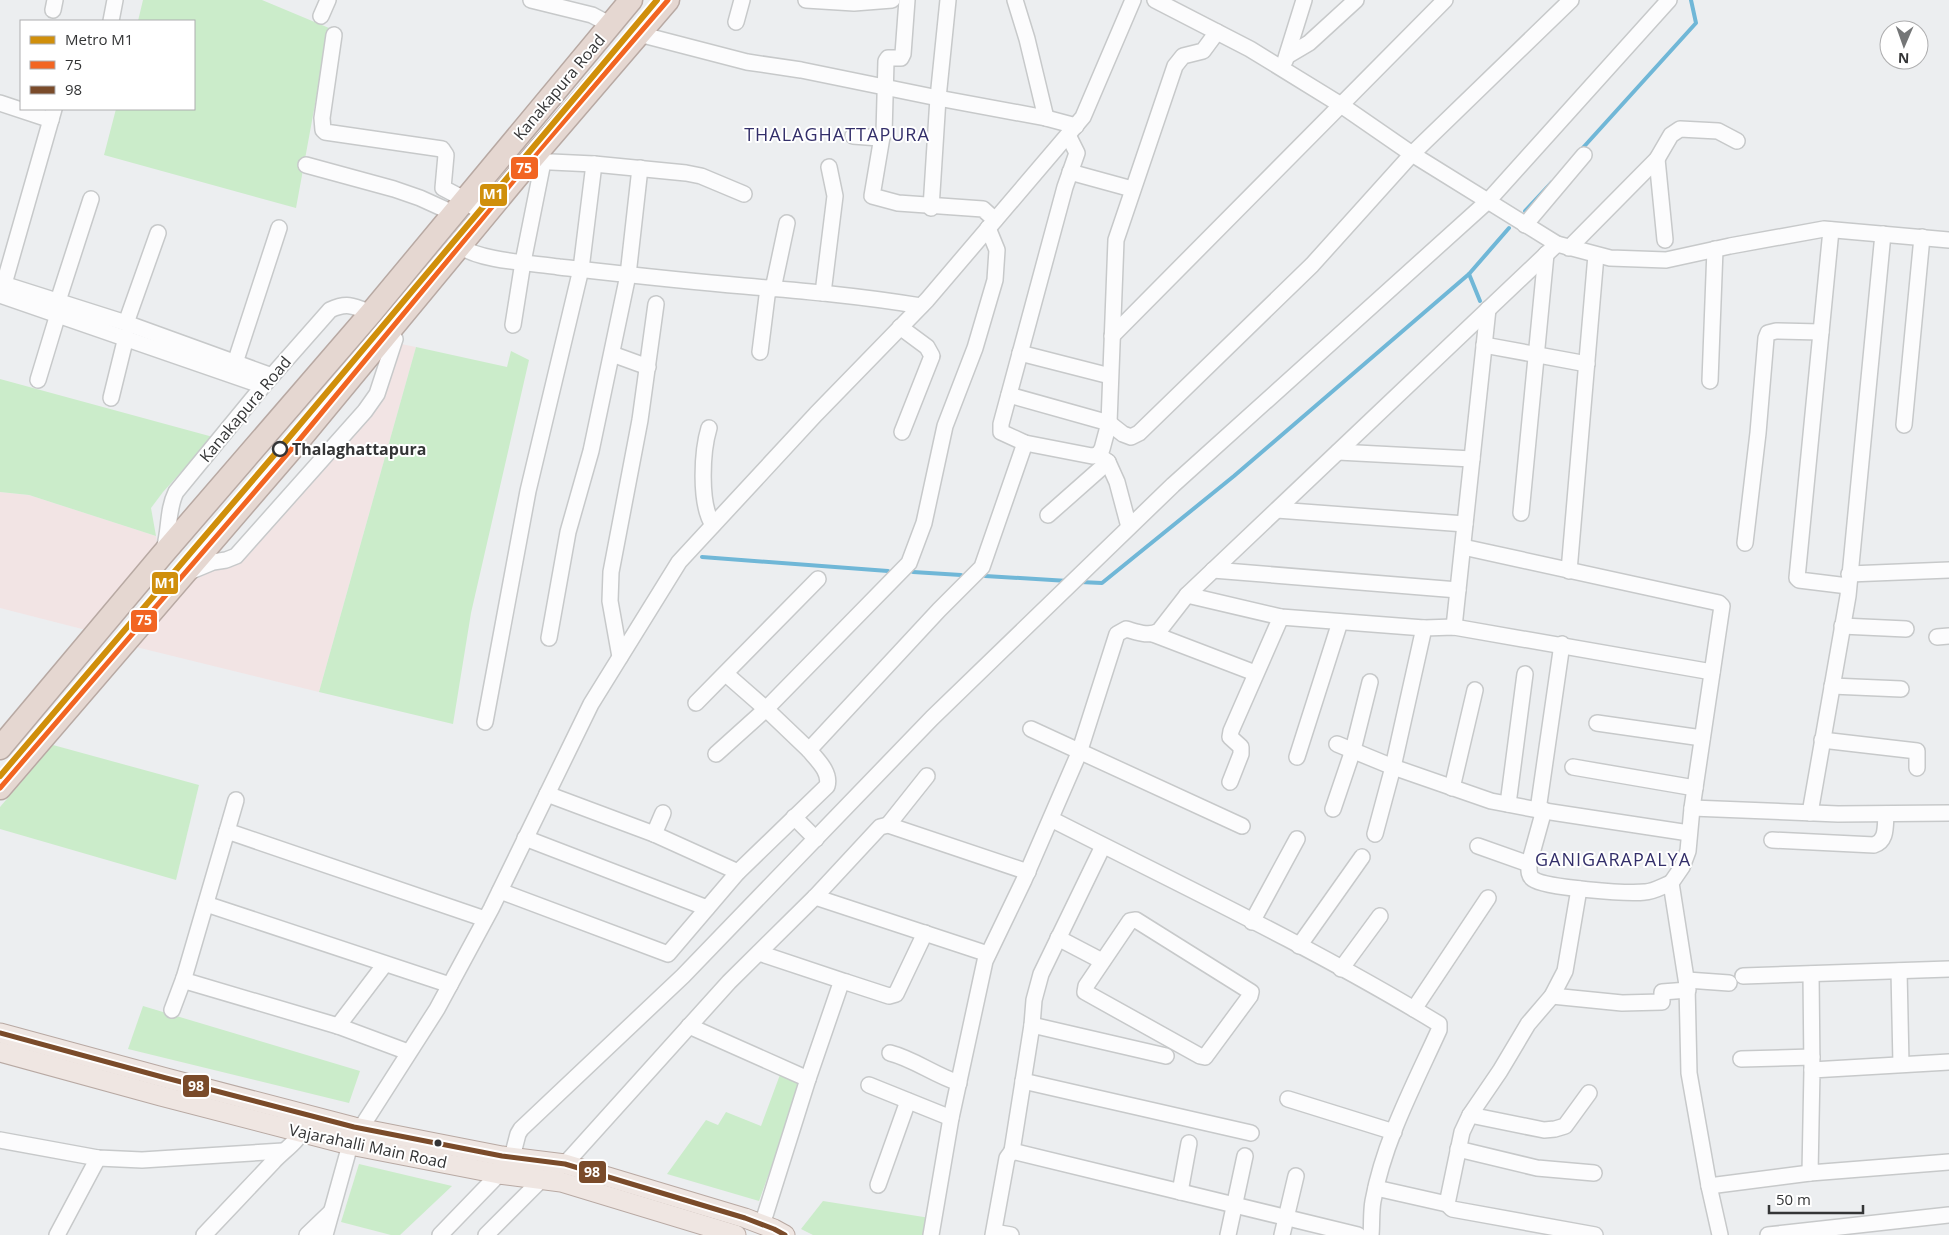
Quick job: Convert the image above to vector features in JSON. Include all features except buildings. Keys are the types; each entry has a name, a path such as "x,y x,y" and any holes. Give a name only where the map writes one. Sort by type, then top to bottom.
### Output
{"highway":[{"name":"Kanakapura Road","path":"0,748 632,0"},
{"name":"Kanakapura Road","path":"0,788 295,445 485,216 536,161 668,0"},
{"path":"145,577 165,596"}],"main road":[{"name":"Vajarahalli Main Road","path":"0,1033 305,1124 350,1145 498,1174 561,1182 736,1235"},
{"name":"Vajarahalli Main Road","path":"0,1052 305,1124 361,1128 512,1157 565,1164 762,1225 785,1235"}],"street":[{"path":"111,20 115,0"},
{"path":"321,16 328,0"},
{"path":"531,0 592,15 611,25"},
{"path":"736,22 742,0"},
{"path":"806,0 892,0"},
{"path":"716,754 766,709 909,562 924,523 944,426 975,348 995,280 997,250 992,224 983,209 898,203 872,196 882,137 886,61 888,58 900,58 903,54 907,0"},
{"path":"931,206 938,98 948,0"},
{"path":"1015,0 1028,39 1046,118"},
{"path":"325,1235 350,1145 437,1009 500,891 591,704 678,562 816,414 921,306 1084,117 1132,0"},
{"path":"1155,0 1250,49 1285,62 1341,105 1412,154 1525,224 1557,249 1610,258 1666,260 1824,229 1922,236 1949,240"},
{"path":"1285,62 1304,0"},
{"path":"1285,62 1310,43 1356,0"},
{"path":"1112,336 1445,0"},
{"path":"1009,396 1109,423 1131,438 1139,433 1312,264 1412,154 1571,0"},
{"path":"440,1235 512,1157 521,1129 683,976 932,718 1180,478 1488,201 1669,0"},
{"path":"1129,527 1117,482 1103,458 1102,449 1109,423 1116,240 1175,66 1183,56 1203,51 1216,32"},
{"path":"639,34 747,62 801,70 1046,118 1072,130"},
{"path":"334,35 322,118 323,130 325,132 442,149 446,155 443,188 458,206"},
{"path":"0,102 20,107"},
{"path":"35,110 52,114 1,292 235,363 267,381"},
{"path":"1153,634 1159,631 1187,595 1488,309 1657,159 1672,135 1680,129 1718,131 1738,141"},
{"path":"1072,130 1077,153 1070,172 1020,353 1001,424 1001,432 1025,443 1103,458"},
{"path":"853,136 882,137"},
{"path":"1525,224 1584,155"},
{"path":"1657,159 1665,240"},
{"path":"513,324 536,161 640,168 701,176 744,194"},
{"path":"485,722 528,492 581,269 594,164"},
{"path":"306,165 420,198 458,206 485,216"},
{"path":"823,293 835,196 829,167"},
{"path":"549,638 568,532 591,451 628,275 640,168"},
{"path":"1070,172 1132,189"},
{"path":"38,380 91,199"},
{"path":"760,352 771,289 787,223"},
{"path":"235,363 279,228"},
{"path":"1832,230 1797,578 1799,580 1849,580 1949,570"},
{"path":"110,398 126,330 158,233"},
{"path":"1810,813 1849,580 1883,234"},
{"path":"1904,425 1922,236"},
{"path":"460,246 465,250 488,257 523,262 628,275 873,298 921,306"},
{"path":"1521,513 1537,354 1557,249"},
{"path":"1710,380 1715,249"},
{"path":"1570,571 1596,255"},
{"path":"620,657 610,600 611,572 640,420 656,304"},
{"name":"Kanakapura Road","path":"162,555 167,539 172,501 176,492 267,381 330,310 340,305 351,305 370,312"},
{"path":"1454,626 1488,309"},
{"path":"900,327 928,348 932,356 902,432"},
{"path":"126,330 267,381"},
{"name":"Kanakapura Road","path":"183,575 213,562 236,556 365,411 377,394 395,339 389,330"},
{"path":"1745,543 1758,433 1766,338 1768,333 1776,331 1821,332"},
{"path":"1484,345 1587,364"},
{"path":"1020,353 1110,376"},
{"path":"612,354 648,366"},
{"path":"709,428 703,456 703,469 707,512 713,525"},
{"path":"809,750 938,610 982,567 1025,443"},
{"path":"1338,452 1472,459"},
{"path":"1048,515 1103,458"},
{"path":"1277,510 1465,524"},
{"path":"1463,547 1719,603 1722,606 1692,808 1688,851 1682,867 1671,883 1647,892 1594,891 1550,884 1533,879 1529,873 1529,864 1541,810 1562,644"},
{"path":"1213,570 1458,590"},
{"path":"696,703 818,579"},
{"path":"1187,595 1281,617 1424,628 1454,626 1712,672"},
{"path":"1230,782 1241,754 1241,747 1230,737 1231,731 1281,617"},
{"path":"1297,757 1340,622"},
{"path":"1842,626 1906,629"},
{"path":"1375,834 1393,767 1424,628"},
{"path":"931,1235 951,1118 985,961 1028,872 1080,753 1117,634 1121,630 1126,629 1153,634 1255,673"},
{"path":"500,891 668,954 738,872 827,786 827,774 809,750 726,674"},
{"path":"1508,804 1525,674"},
{"path":"1334,809 1353,750 1370,682"},
{"path":"1832,686 1901,688"},
{"path":"1452,788 1476,690"},
{"path":"1597,723 1702,738"},
{"path":"1031,729 1242,826"},
{"path":"1822,740 1917,751 1917,768"},
{"path":"1337,744 1393,767 1491,801 1689,833"},
{"path":"1573,767 1695,788"},
{"path":"888,825 927,776"},
{"path":"547,794 654,834 738,872"},
{"path":"172,1010 184,978 236,800"},
{"path":"1692,808 1810,813 1949,813"},
{"path":"654,834 663,814"},
{"path":"1772,840 1874,845 1884,839 1886,814"},
{"path":"794,817 816,839"},
{"path":"1051,819 1298,946 1439,1024 1439,1030 1394,1132 1372,1203 1371,1235"},
{"path":"565,1164 759,952 880,827 888,825 1028,872"},
{"path":"227,831 485,919"},
{"path":"525,838 707,908"},
{"path":"1252,922 1297,839"},
{"path":"1011,1235 993,1233 1007,1158 1012,1151 1032,1025 1034,1000 1041,974 1103,846"},
{"path":"1478,846 1529,864"},
{"path":"1298,946 1362,857"},
{"path":"1671,883 1687,985 1689,1073 1709,1186 1720,1235"},
{"path":"1447,1204 1462,1132 1470,1115 1500,1071 1528,1024 1552,996 1565,971 1579,888"},
{"path":"815,896 988,954"},
{"path":"1414,1009 1488,898"},
{"path":"206,904 450,985"},
{"path":"1341,969 1380,916"},
{"path":"1136,920 1250,990 1251,994 1208,1055 1202,1057 1087,994 1085,988 1102,961 1130,921 1136,920"},
{"path":"759,952 890,996 896,994 925,932"},
{"path":"1058,938 1102,961"},
{"path":"338,1026 385,964"},
{"path":"1743,976 1949,969"},
{"path":"1899,971 1901,1064"},
{"path":"1810,1173 1811,974"},
{"path":"184,978 189,982 338,1026 408,1052"},
{"path":"762,1225 808,1079 840,986 842,982 846,982"},
{"path":"1552,996 1622,1003 1662,1002 1662,992 1687,985 1729,983"},
{"path":"1032,1025 1166,1056"},
{"path":"690,1026 808,1079"},
{"path":"890,1053 908,1058 928,1071 959,1083"},
{"path":"1741,1059 1812,1063 1901,1064 1949,1062"},
{"path":"1023,1080 1251,1133"},
{"path":"869,1085 951,1118"},
{"path":"1470,1115 1544,1130 1555,1129 1565,1126 1590,1093"},
{"path":"1288,1099 1394,1132"},
{"path":"878,1185 908,1101"},
{"path":"204,1235 283,1151 296,1141 305,1124"},
{"path":"0,1140 98,1158 142,1160 283,1151"},
{"path":"1180,1192 1189,1143"},
{"path":"1458,1149 1537,1168 1594,1174"},
{"path":"1012,1151 1358,1235"},
{"path":"1228,1235 1245,1156"},
{"path":"58,1235 98,1158"},
{"path":"1709,1186 1810,1173 1949,1162"},
{"path":"1282,1235 1296,1176"},
{"path":"486,1235 541,1180"},
{"path":"1376,1188 1447,1204 1452,1209 1566,1233 1594,1235"},
{"path":"307,1235 332,1211"},
{"path":"1768,1235 1949,1215"}],"shaded area":[{"path":"401,344 416,347 319,692 132,646 189,582 215,570 241,562 383,398"},
{"path":"0,492 29,495 156,536 158,547 86,630 0,608"}],"green space":[{"path":"143,0 262,0 329,28 296,208 104,155 116,110 195,110 195,20 138,20"},
{"path":"416,347 507,367 511,351 529,360 471,613 453,724 319,692"},
{"path":"0,379 213,437 151,508 156,536 29,495 0,492"},
{"path":"53,745 199,785 176,880 0,829 0,807"},
{"path":"143,1006 360,1071 349,1103 128,1049"},
{"path":"781,1072 802,1082 759,1201 667,1174 706,1120 718,1125 726,1112 761,1126"},
{"path":"359,1164 452,1186 400,1235 391,1235 341,1222"},
{"path":"823,1201 930,1218 927,1235 813,1235 801,1229"}],"waterway":[{"path":"1580,151 1696,23 1691,0"},
{"path":"1525,211 1552,182"},
{"path":"1080,582 1102,583 1234,476 1469,274 1509,228"},
{"path":"1469,274 1480,301"},
{"path":"702,557 888,571"},
{"path":"913,572 961,575"},
{"path":"985,576 1068,581"}],"metro line":[{"name":"M1","path":"0,776 281,447 657,0"}],"transit line":[{"name":"75","path":"0,788 295,445 530,161 668,0"},
{"name":"98","path":"0,1033 354,1127 502,1156 565,1164 745,1218 785,1235"}],"place":[{"name":"Thalaghattapura","path":"280,449"}],"district":[{"name":"THALAGHATTAPURA","path":"837,135"},
{"name":"GANIGARAPALYA","path":"1613,860"}]}
